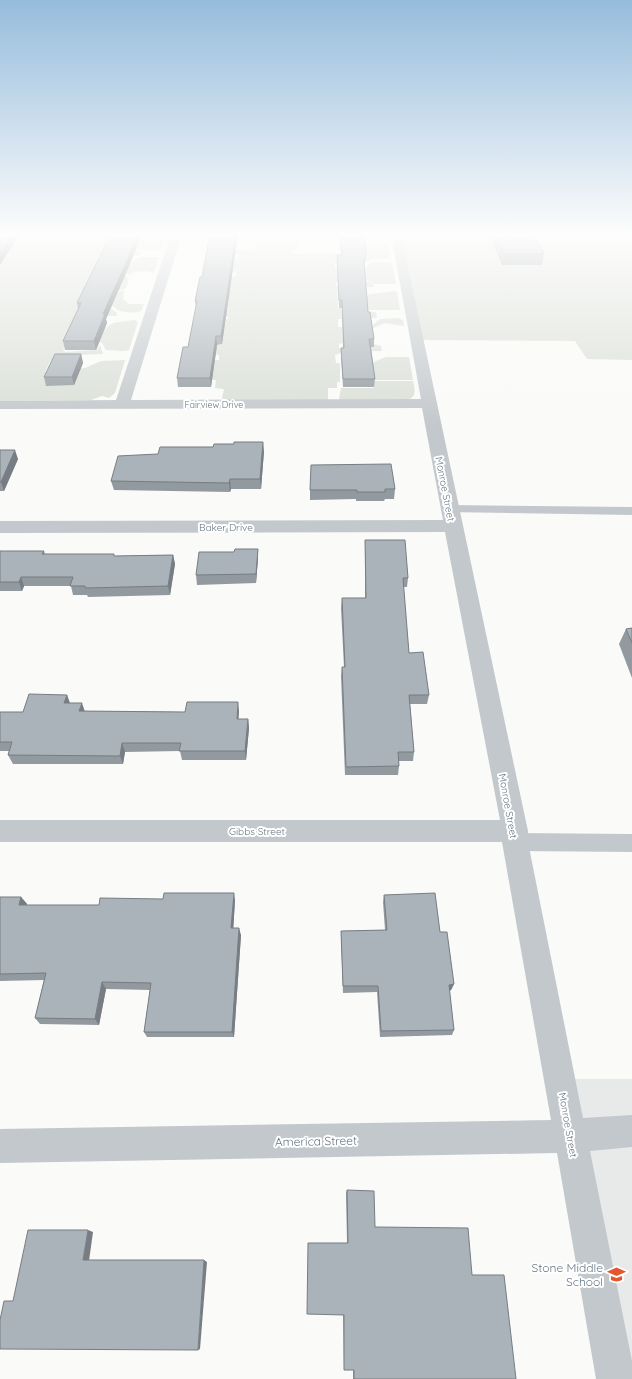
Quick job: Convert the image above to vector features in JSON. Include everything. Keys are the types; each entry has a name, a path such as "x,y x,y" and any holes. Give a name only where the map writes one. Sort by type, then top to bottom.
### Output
{"street":[{"path":"122,404 156,298"},
{"name":"Monroe Street","path":"408,298 515,837 616,1379"},
{"name":"Fairview Drive","path":"0,405 428,403"},
{"name":"Baker Drive","path":"0,527 451,518"},
{"name":"Gibbs Street","path":"0,831 515,837"},
{"name":"America Street","path":"0,1146 570,1136 632,1131"}],"lane":[{"path":"451,518 632,510"},
{"path":"515,837 632,844"}],"shaded area":[{"path":"0,298 113,298 109,307 117,313 117,316 92,316 63,350 65,352 97,350 100,345 103,354 70,354 58,360 51,360 45,372 85,368 101,361 125,360 115,393 109,398 102,396 91,400 0,401"},
{"path":"113,298 123,298 129,304 144,304 139,312 123,312 110,305"},
{"path":"227,298 337,298 338,308 347,308 348,311 376,312 377,318 338,319 338,327 342,327 343,343 339,344 339,348 373,347 373,344 381,346 382,351 346,351 335,355 336,363 340,363 340,382 337,382 337,388 328,388 327,401 224,400 222,398 224,389 215,388 216,380 212,380 215,360 219,360 219,355 204,350 222,344 226,319 228,319 228,317 217,317 211,313 228,309"},
{"path":"364,298 398,298 400,310 361,310"},
{"path":"408,298 632,298 632,360 587,359 575,341 416,340"},
{"path":"398,318 403,320 404,326 385,323 373,328 373,325 380,319"},
{"path":"134,320 138,322 129,350 106,350 102,343 99,342 100,330 105,330 111,324"},
{"path":"386,357 409,357 413,380 373,380 371,363"},
{"path":"374,381 413,381 415,391 414,395 407,400 342,401 339,399 341,388 374,388"},
{"name":"Stone Middle School","path":"559,1079 632,1079 632,1379"}],"building":[{"path":"79,298 110,298 94,341 63,341 81,303 77,303"},
{"path":"196,298 227,298 221,336 216,336 210,378 177,378 183,347 188,347 197,301 195,301"},
{"path":"339,298 367,298 368,312 370,312 374,339 369,339 375,379 343,379 341,348 344,348 342,300 339,300"},
{"path":"55,354 81,354 72,377 44,377"},
{"path":"234,442 263,442 260,479 230,479 229,483 111,481 118,456 158,454 160,447 213,447 214,444 234,444"},
{"path":"0,450 15,450 1,482 0,482"},
{"path":"391,464 395,489 385,489 385,492 357,492 357,490 310,490 311,465"},
{"path":"365,540 405,540 408,578 403,578 409,653 423,652 429,695 409,695 414,752 398,752 399,766 346,767 342,667 345,667 342,598 366,598"},
{"path":"235,549 258,549 256,574 196,575 199,552 234,552"},
{"path":"0,551 44,551 42,554 114,554 114,556 173,555 168,586 85,588 85,586 70,586 73,577 21,577 19,582 0,582"},
{"path":"632,628 632,643 626,629"},
{"path":"29,694 67,695 64,703 82,703 79,711 185,712 187,702 238,702 237,719 248,719 245,751 179,751 181,743 122,743 120,756 8,755 12,742 0,742 0,712 23,712"},
{"path":"164,893 234,893 231,928 239,928 232,1032 144,1032 151,983 102,982 95,1019 35,1018 46,973 0,974 0,897 21,897 19,905 99,905 100,898 163,899"},
{"path":"435,893 440,932 447,932 454,984 449,985 454,1030 381,1031 378,986 343,986 341,931 387,930 384,895"},
{"path":"347,1190 374,1191 375,1227 468,1228 472,1275 504,1275 516,1379 354,1379 354,1370 344,1370 344,1315 307,1314 308,1243 348,1243"},
{"path":"28,1230 88,1230 83,1260 204,1260 198,1350 0,1349 0,1320 4,1301 13,1301"}],"place":[{"name":"Stone Middle School","path":"616,1274"}]}
